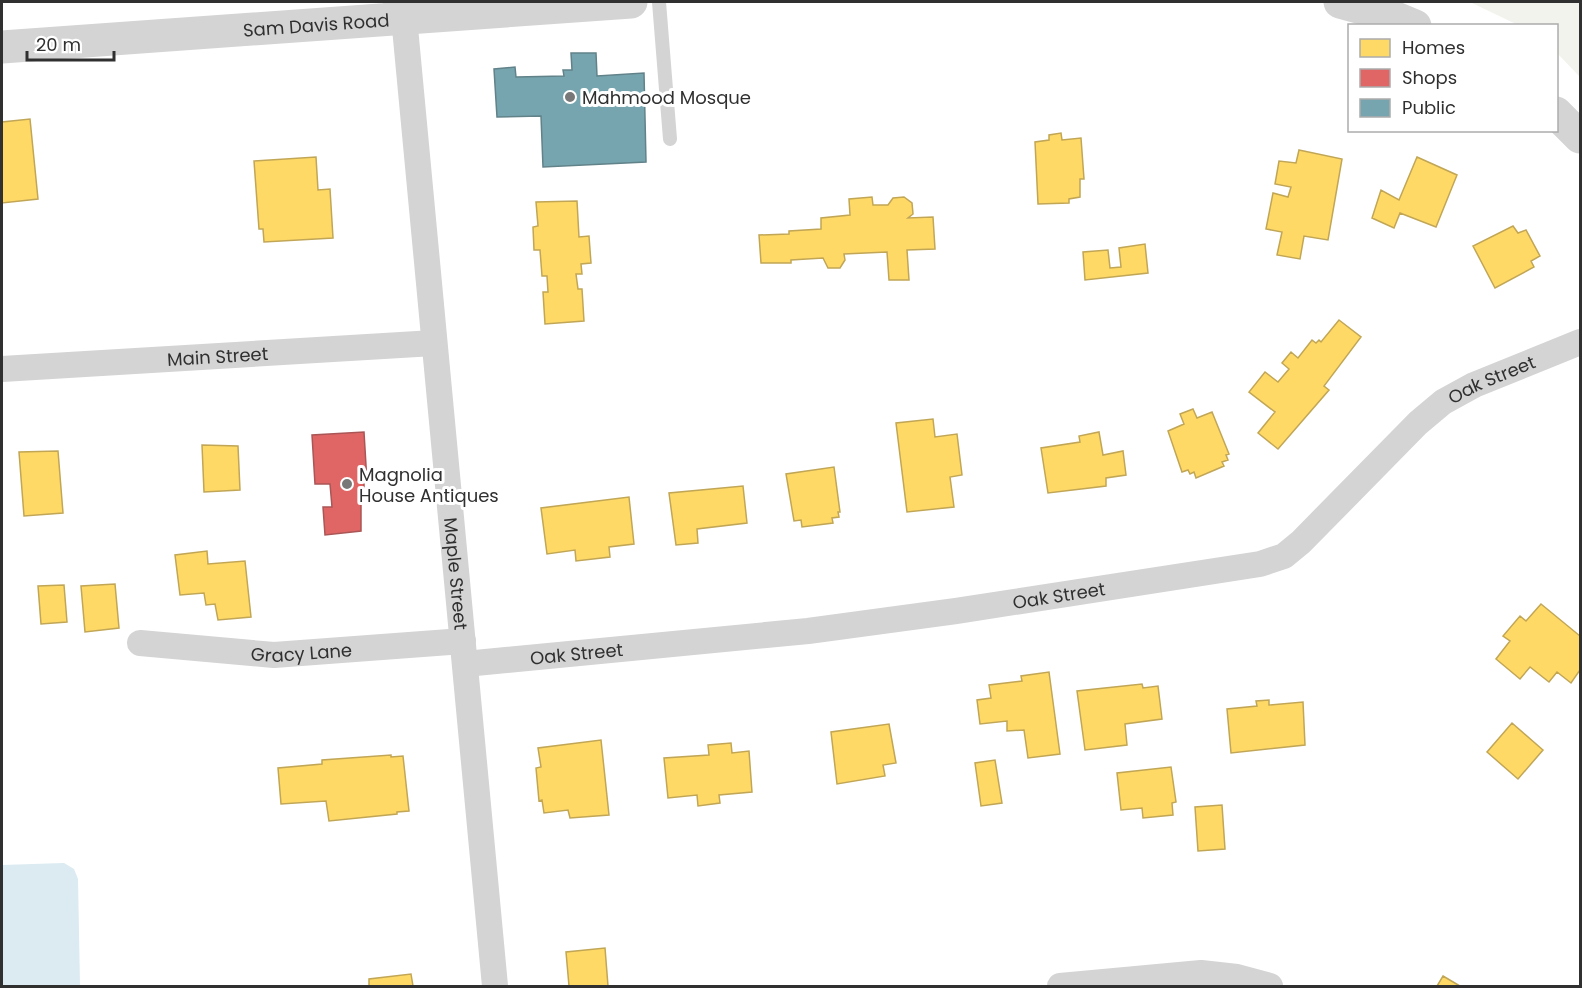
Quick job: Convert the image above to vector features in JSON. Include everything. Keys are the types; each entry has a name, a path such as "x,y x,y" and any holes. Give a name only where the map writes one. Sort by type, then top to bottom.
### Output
{"street":[{"name":"Sam Davis Road","path":"2,47 400,9 631,2"},
{"path":"1341,2 1411,24"},
{"name":"Maple Street","path":"400,9 495,987"},
{"path":"1558,114 1581,137"},
{"name":"Oak Street","path":"464,653 808,631 957,611 1260,564 1284,556 1301,542 1418,423 1443,402 1474,386 1581,342"},
{"name":"Main Street","path":"2,369 434,343"},
{"name":"Gracy Lane","path":"140,644 274,655 464,653"},
{"path":"1060,987 1201,973 1238,977 1270,987"}],"lane":[{"path":"659,2 670,139"}],"shaded area":[{"path":"1470,2 1580,2 1580,77 1558,54 1558,24 1516,24"},
{"path":"64,863 74,869 78,879 80,986 2,986 2,865"}],"building: Homes":[{"path":"30,119 38,199 2,203 2,122"},
{"path":"1061,133 1062,140 1081,138 1084,179 1080,179 1080,197 1069,199 1069,203 1038,204 1035,142 1049,140 1049,135"},
{"path":"1299,150 1342,159 1328,240 1304,236 1300,259 1277,255 1282,232 1266,229 1273,193 1288,197 1291,187 1275,184 1279,161 1296,163"},
{"path":"316,157 318,190 330,189 333,238 264,242 263,229 259,229 254,161"},
{"path":"1417,157 1457,175 1436,227 1400,213 1394,228 1372,218 1381,190 1399,200"},
{"path":"872,197 873,205 888,205 893,198 904,197 912,203 913,214 908,218 933,217 935,249 907,250 909,280 889,280 887,252 844,254 845,260 840,268 828,268 823,258 791,260 791,263 761,263 759,235 789,234 789,231 821,229 821,218 850,215 849,199"},
{"path":"577,201 579,237 589,236 591,263 581,264 582,274 576,274 578,289 582,289 584,321 545,324 543,292 548,292 547,276 542,276 540,250 534,250 533,227 538,226 536,202"},
{"path":"1513,226 1518,233 1526,230 1540,256 1531,261 1534,267 1495,288 1473,246"},
{"path":"1145,244 1148,273 1085,280 1083,252 1108,250 1110,268 1121,267 1119,248"},
{"path":"1339,320 1361,337 1324,386 1329,390 1278,449 1258,433 1275,412 1249,392 1265,372 1278,382 1289,369 1282,363 1291,352 1298,358 1312,340 1316,343 1319,340 1321,342"},
{"path":"1193,409 1197,418 1212,412 1229,454 1226,455 1228,460 1222,462 1224,466 1196,478 1194,472 1190,474 1188,470 1182,472 1168,431 1184,424 1180,414"},
{"path":"933,419 935,437 957,434 962,475 950,477 954,507 907,512 896,423"},
{"path":"1099,432 1103,455 1123,451 1126,475 1106,478 1106,486 1048,493 1041,448 1080,442 1079,436"},
{"path":"202,445 238,446 240,490 204,492"},
{"path":"58,451 63,513 24,516 19,452"},
{"path":"834,467 839,517 832,518 833,523 802,527 801,520 794,521 786,474"},
{"path":"743,486 747,523 697,529 698,543 676,545 669,493"},
{"path":"629,497 634,544 609,547 610,557 576,561 575,550 547,554 541,508"},
{"path":"207,551 208,564 245,561 251,617 218,620 215,604 206,605 204,593 180,595 175,555"},
{"path":"115,584 119,628 85,632 81,586"},
{"path":"64,585 67,622 41,624 38,586"},
{"path":"1541,604 1580,636 1580,670 1571,683 1557,672 1549,682 1530,667 1520,679 1496,659 1510,641 1503,636 1520,616 1526,621"},
{"path":"1049,672 1060,754 1028,758 1024,730 1007,731 1007,721 980,724 977,700 991,698 989,685 1022,681 1021,676"},
{"path":"1142,684 1143,688 1158,686 1162,719 1125,724 1127,745 1085,750 1077,691"},
{"path":"1269,700 1269,705 1303,702 1305,745 1231,753 1227,709 1257,706 1256,701"},
{"path":"1512,723 1543,750 1518,779 1487,752"},
{"path":"889,724 896,763 883,765 885,776 837,784 831,732"},
{"path":"601,740 609,815 570,818 568,810 544,813 542,800 539,801 536,768 541,767 538,748"},
{"path":"731,743 732,753 749,751 752,792 719,795 720,803 698,806 697,795 668,798 664,758 709,755 708,745"},
{"path":"391,755 391,757 403,756 409,811 329,821 326,801 281,804 278,768 322,764 322,760"},
{"path":"995,760 1002,803 981,806 975,763"},
{"path":"1171,767 1176,802 1172,803 1173,815 1143,818 1142,808 1121,810 1117,773"},
{"path":"1222,805 1225,849 1198,851 1195,807"},
{"path":"605,948 608,986 569,986 566,952"},
{"path":"411,974 413,986 369,986 369,979"},
{"path":"1443,976 1460,986 1437,986"}],"building: Shops":[{"name":"Magnolia House Antiques","path":"364,432 367,482 364,482 364,490 361,490 361,531 325,535 323,507 332,507 330,484 315,484 312,435"}],"building: Public":[{"name":"Mahmood Mosque","path":"571,53 596,53 597,76 644,73 646,162 543,167 541,116 497,117 494,69 515,67 516,77 564,76 563,70 572,70"}],"place":[{"name":"Mahmood Mosque","path":"570,97"},
{"name":"Magnolia House Antiques","path":"347,484"}]}
